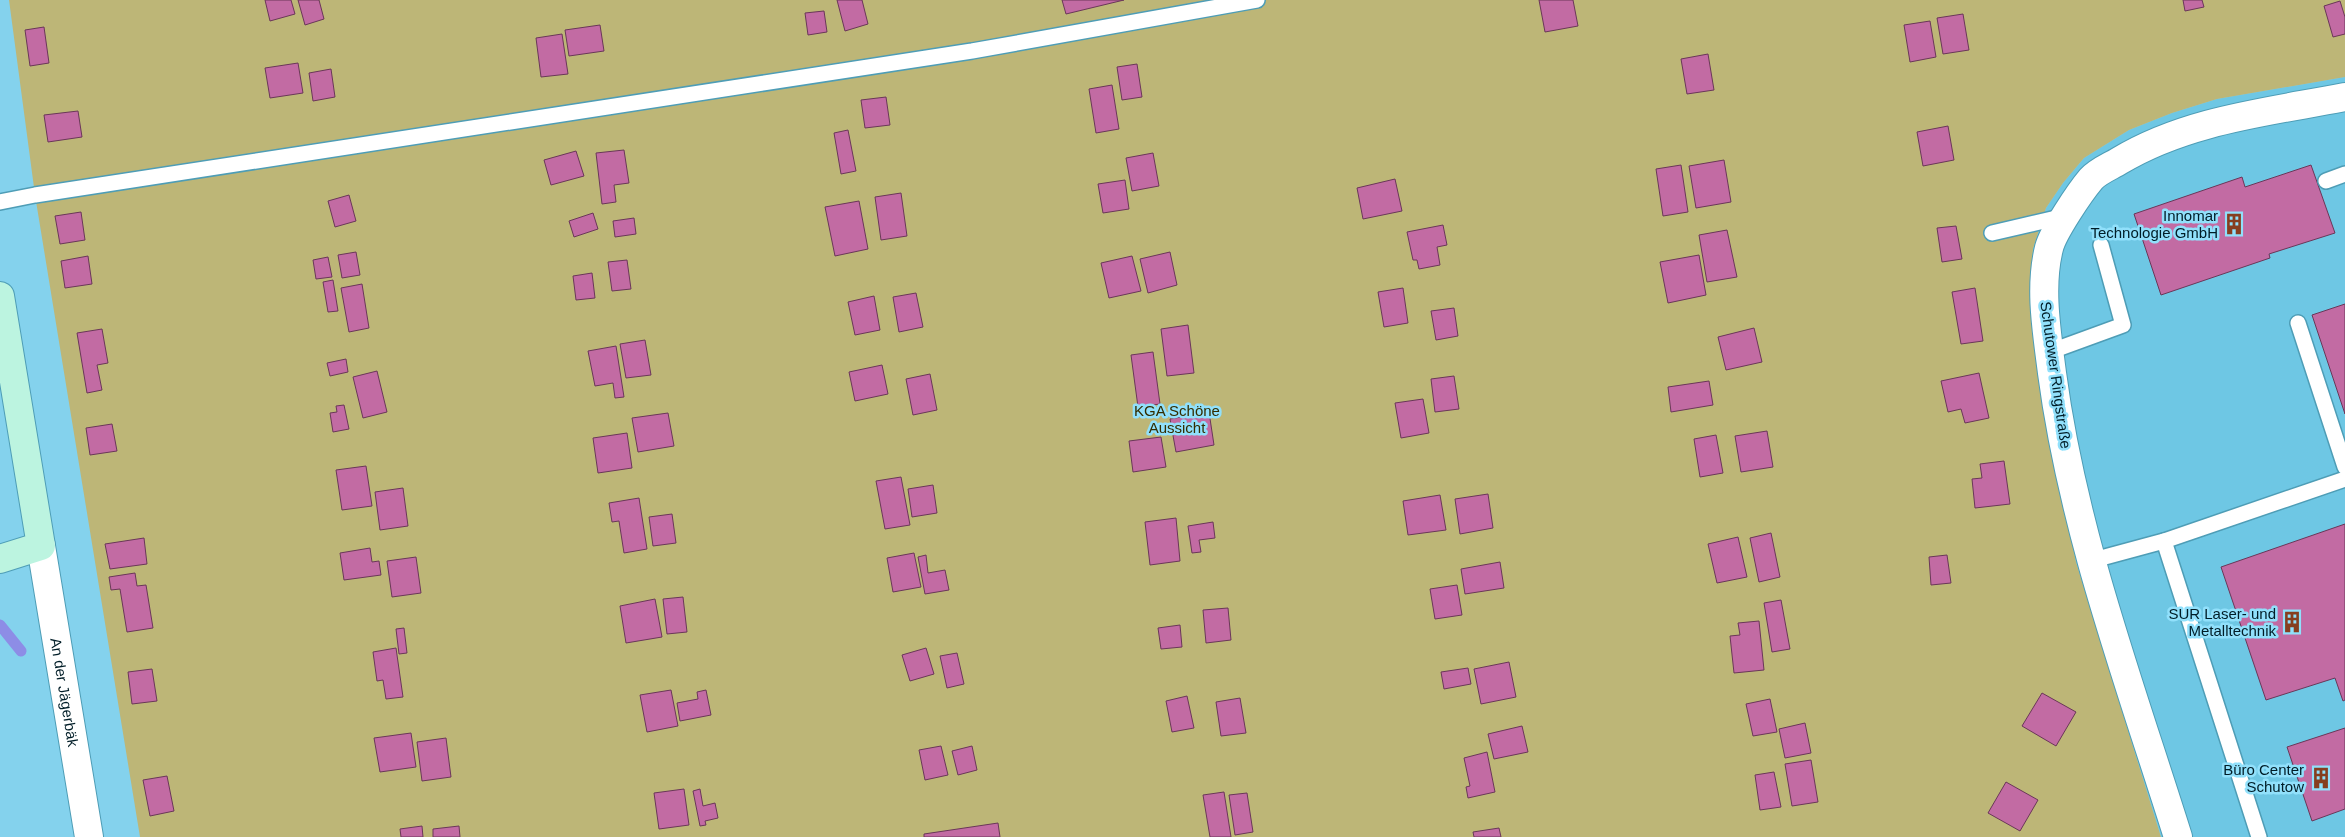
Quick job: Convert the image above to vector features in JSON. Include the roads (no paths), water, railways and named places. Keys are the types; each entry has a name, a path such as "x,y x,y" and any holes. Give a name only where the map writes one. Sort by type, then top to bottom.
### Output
{"street":[{"name":"Schutower Ringstraße","path":"2178,837 2090,561 2056,404 2049,352 2044,290 2049,247 2065,216 2092,177 2139,149 2212,122 2345,97"},
{"name":"An der Jägerbäk","path":"0,296 89,837"},
{"path":"0,559 40,546"}],"lane":[{"path":"0,202 35,195 972,51 1257,0"},
{"path":"2326,181 2345,174"},
{"path":"1992,233 2065,216"},
{"path":"2049,352 2122,325 2101,245"},
{"path":"2298,323 2345,467"},
{"path":"2090,561 2164,541 2345,479"},
{"path":"2164,541 2259,837"}],"waterway":[{"path":"0,625 21,651"}],"place":[{"name":"Innomar Technologie GmbH","path":"2234,224"},
{"name":"SUR Laser- und Metalltechnik","path":"2292,622"},
{"name":"Büro Center Schutow","path":"2321,778"}],"park label":[{"name":"KGA Schöne Aussicht","path":"1177,418"}]}
